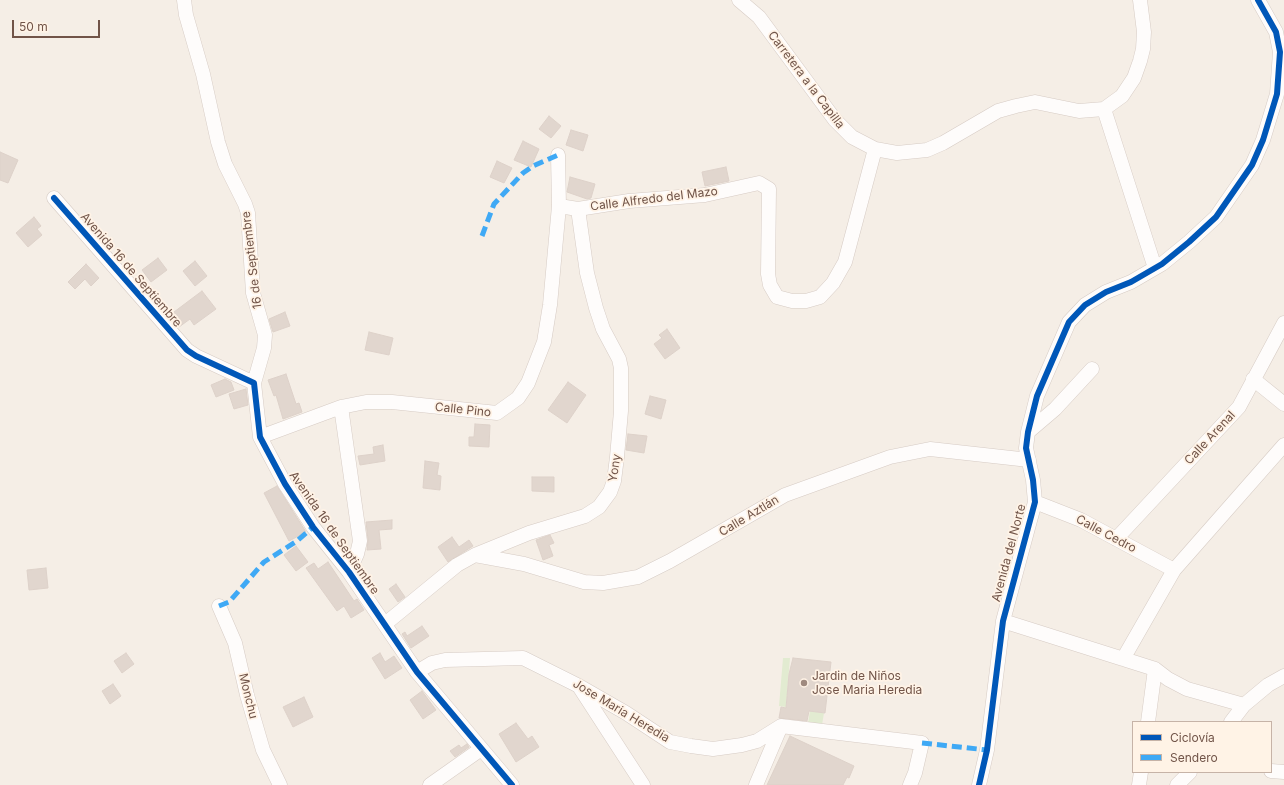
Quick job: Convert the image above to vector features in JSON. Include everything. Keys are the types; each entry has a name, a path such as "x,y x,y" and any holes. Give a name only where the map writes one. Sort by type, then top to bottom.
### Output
{"street":[{"name":"16 de Septiembre","path":"184,0 186,14 204,74 218,142 225,164 248,213 253,293 265,341 254,383"},
{"name":"Carretera a la Capilla","path":"739,0 759,17 835,120 852,137 875,149 897,153 927,150 943,143 998,111 1035,102 1079,111 1104,109"},
{"path":"1140,0 1144,32 1140,61 1134,78 1122,96 1104,109 1116,142 1155,268"},
{"name":"Avenida del Norte","path":"979,785 987,750 1003,621 1035,502 1033,480 1026,448 1028,432 1037,396 1069,322 1085,305 1106,292 1131,282 1155,268 1189,242 1216,217 1252,165 1277,94 1280,52 1280,30 1258,0"},
{"name":"Calle Alfredo del Mazo","path":"559,206 578,208 629,201 705,195 759,183 769,189 768,274 770,285 777,297 792,301 806,301 820,297 833,283 846,262 875,149"},
{"name":"Calle Pino","path":"260,437 341,407 366,402 392,402 497,413 509,406 528,383 544,342 550,305 559,206 558,156"},
{"name":"Avenida 16 de Septiembre","path":"54,198 187,350 196,356 254,383 260,437 289,490 313,527 349,572 418,672 512,785"},
{"name":"Yony","path":"385,624 442,576 475,555 529,533 585,516 599,507 605,500 614,481 621,411 621,368 619,359 603,329 596,308 587,273 578,208"},
{"name":"Calle Arenal","path":"1116,539 1239,407 1284,323"},
{"path":"1028,432 1055,409 1092,369"},
{"path":"1253,380 1284,404"},
{"path":"341,407 360,541 357,554 349,572"},
{"path":"1123,659 1174,570 1284,445"},
{"name":"Calle Aztlán","path":"475,555 524,564 584,582 603,583 616,581 638,577 670,562 785,495 890,457 930,449 1029,460"},
{"name":"Calle Cedro","path":"1035,502 1081,520 1174,570"},
{"name":"Monchu","path":"219,606 235,643 247,696 263,750 280,785"},
{"path":"1003,621 1155,668 1168,679 1187,689 1244,705"},
{"name":"Jose Maria Heredia","path":"418,672 432,663 445,660 523,658 579,686 626,713 655,734 670,742 691,746 713,749 742,745 757,741 781,726"},
{"path":"1148,721 1155,668"},
{"path":"1232,721 1244,705 1268,685 1284,676"},
{"path":"579,686 643,785"},
{"path":"756,785 781,726 922,743 915,774 910,785"},
{"path":"430,785 481,749"},
{"path":"1272,771 1284,772"},
{"path":"1139,785 1141,773"},
{"path":"1177,785 1189,773"}],"green space":[{"path":"783,658 790,658 786,707 779,706"},
{"path":"810,711 824,713 822,725 808,723"}],"building":[{"path":"549,116 561,126 551,138 539,129"},
{"path":"571,130 588,135 583,151 566,145"},
{"path":"523,141 539,149 531,167 514,160"},
{"path":"0,152 18,160 8,183 0,180"},
{"path":"497,161 512,168 504,183 490,177"},
{"path":"726,167 729,181 705,186 702,172"},
{"path":"570,177 595,184 591,198 587,199 567,192"},
{"path":"34,217 41,226 37,229 42,235 28,247 16,233"},
{"path":"158,258 167,270 151,282 142,270"},
{"path":"195,261 207,276 195,286 183,271"},
{"path":"86,264 99,278 91,286 85,279 75,289 68,282"},
{"path":"202,291 216,309 194,325 190,319 179,327 170,315"},
{"path":"285,312 290,326 273,332 269,319"},
{"path":"667,329 680,348 665,359 654,344 662,338 659,335"},
{"path":"369,332 393,338 389,355 365,350"},
{"path":"286,374 296,404 299,403 302,412 283,419 276,395 274,396 268,380"},
{"path":"225,379 231,382 234,390 216,397 211,385"},
{"path":"568,382 586,395 567,423 548,410"},
{"path":"246,389 248,405 234,409 229,394"},
{"path":"650,396 666,400 661,419 645,414"},
{"path":"475,424 490,425 489,447 469,446 469,437 474,437"},
{"path":"628,434 647,436 644,453 626,450"},
{"path":"383,445 385,461 360,465 358,456 374,454 373,447"},
{"path":"425,461 439,463 437,475 441,476 440,490 423,488"},
{"path":"532,477 554,477 554,492 532,491"},
{"path":"277,486 306,532 289,541 264,493"},
{"path":"392,520 392,529 379,530 381,549 367,550 368,540 366,522"},
{"path":"550,535 554,543 549,545 553,556 543,560 536,540"},
{"path":"452,537 459,547 469,540 473,546 448,562 438,547"},
{"path":"296,546 308,562 296,571 284,555"},
{"path":"328,562 354,601 357,599 364,610 351,618 344,606 337,611 306,568 314,563 318,569"},
{"path":"46,568 48,588 29,590 27,570"},
{"path":"396,584 405,597 398,602 389,589"},
{"path":"422,626 429,636 411,648 402,634 405,632 407,636"},
{"path":"126,653 134,664 122,673 114,661"},
{"path":"380,653 385,662 394,656 402,668 385,679 372,658"},
{"path":"793,658 831,662 825,713 809,711 807,721 779,718 781,707 786,708 789,674"},
{"path":"113,684 121,696 110,704 102,691"},
{"path":"422,691 436,710 423,719 410,700"},
{"path":"304,697 313,717 293,727 283,707"},
{"path":"516,723 528,739 532,736 539,747 516,762 499,734"},
{"path":"790,736 854,766 849,778 847,777 843,785 767,785"},
{"path":"467,744 469,747 455,757 450,751 459,745 461,748"}],"marked path":[{"path":"482,236 494,204 523,173 533,166 558,155"},
{"path":"219,606 229,602 264,562 297,541 313,527"},
{"path":"922,743 987,750"}],"cycle path":[{"path":"979,785 987,750 1003,621 1035,502 1033,480 1026,448 1028,432 1037,396 1069,322 1085,305 1106,292 1131,282 1162,264 1189,242 1216,217 1252,165 1263,140 1277,94 1280,52 1276,32 1258,0"},
{"path":"54,198 187,350 196,356 254,383 260,437 285,484 313,527 349,572 417,672 512,785"}],"place":[{"name":"Jardin de Niños Jose Maria Heredia","path":"804,683"}]}
